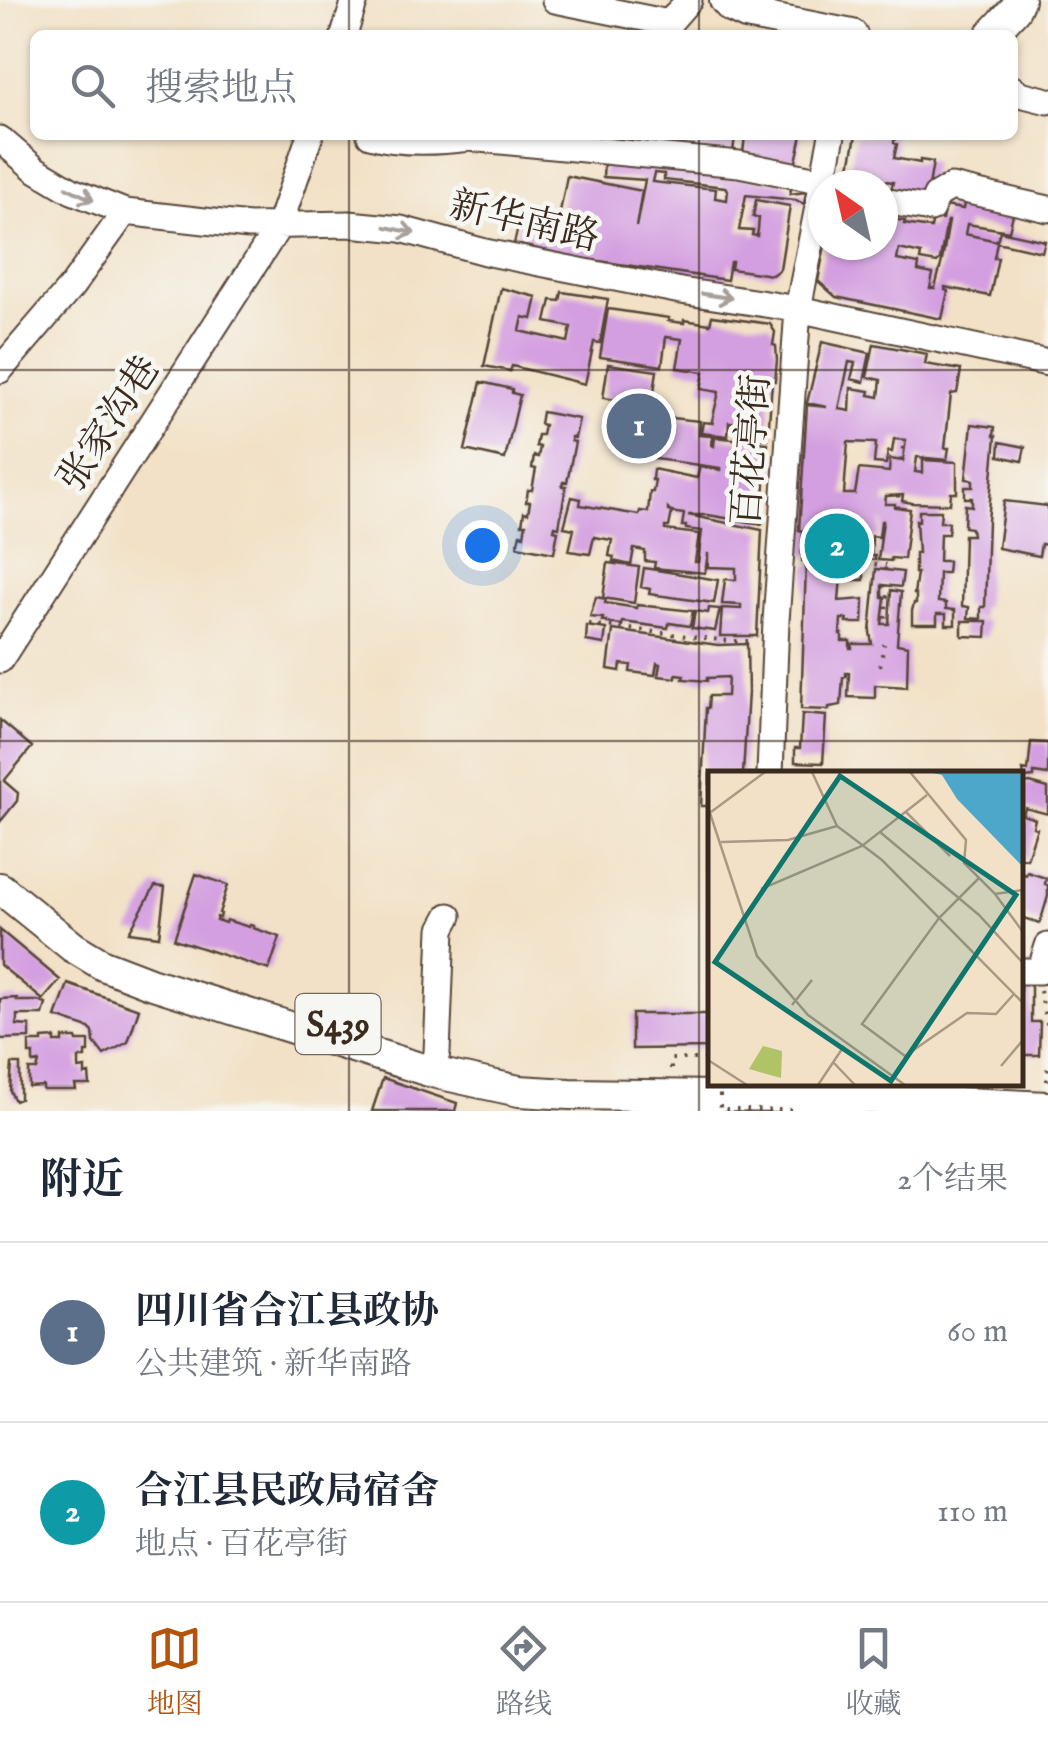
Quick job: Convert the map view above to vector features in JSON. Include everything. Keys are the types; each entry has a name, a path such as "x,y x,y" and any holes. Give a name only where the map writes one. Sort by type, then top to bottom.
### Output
{"main road":[{"path":"725,0 746,14 826,30"},
{"path":"996,30 1019,0"},
{"name":"S439","path":"0,865 81,934 110,951 434,1063"},
{"name":"S439","path":"0,888 73,948 104,965 150,983 434,1063 484,1073 571,1075 671,1068 708,1077"},
{"name":"S439","path":"484,1073 519,1091 774,1105 857,1098 954,1099 1048,1107"},
{"name":"S439","path":"954,1099 1048,1086"}],"street":[{"path":"346,30 356,0"},
{"path":"555,0 668,29 689,0"},
{"path":"1018,93 1048,101"},
{"name":"新华南路","path":"0,139 35,168 72,191 125,212 250,226 349,224 401,229 485,252 609,278 798,309 1048,363"},
{"name":"张家沟巷","path":"0,660 279,226 308,140"},
{"path":"409,140 452,140"},
{"path":"489,140 739,164 808,179"},
{"name":"百花亭街","path":"828,170 831,140"},
{"path":"898,204 931,209 936,196 951,187 1048,208"},
{"path":"0,370 72,286 125,212"},
{"name":"百花亭街","path":"770,771 798,309 809,260"},
{"path":"434,1063 442,929 450,916"},
{"path":"1023,971 1040,971 1048,946"}],"path":[{"path":"901,460 904,440"},
{"path":"898,495 898,508"},
{"path":"780,559 887,565"},
{"path":"884,585 886,624"},
{"path":"589,624 750,641"},
{"path":"880,666 884,644"},
{"path":"1044,1014 1048,1028"},
{"path":"671,1068 708,1059"},
{"path":"1048,1061 1048,1086"},
{"path":"720,1086 720,1110 774,1105"}],"building":[{"path":"602,140 734,140 733,153"},
{"path":"744,140 801,140 795,166 743,153"},
{"path":"855,140 894,140 894,158 933,162 927,198 898,192 898,170 849,170"},
{"path":"604,161 782,182 791,189 790,194 806,192 804,204 746,195 739,230 753,231 752,235 757,236 758,229 759,218 753,217 756,200 790,206 780,269 772,275 731,269 730,262 727,280 514,244 522,209 559,217 567,176 642,191 636,227 645,180 603,177","holes":["654,173 664,174 664,180 725,187 727,200 715,198 716,189 652,182"]},
{"path":"965,198 1014,210 1009,231 967,224 965,234 997,241 1000,231 1045,241 1042,252 997,242 994,258 998,258 990,296 945,287 948,291 942,319 836,297 818,281 822,260 897,260 919,264 918,271 933,274 930,288 935,288 949,221 937,263 920,260 921,254 899,249 898,254 898,220 931,228 933,219 942,220 945,206 963,209"},
{"path":"501,288 537,297 532,319 523,317 520,331 568,342 571,327 546,322 551,300 560,301 562,292 608,299 600,343 594,342 585,384 512,366 510,371 484,366"},
{"path":"608,309 684,323 710,324 712,316 770,324 775,332 777,360 768,439 737,437 738,423 729,422 728,436 701,433 703,422 713,423 719,392 701,389 704,372 677,368 682,339 666,337 662,366 600,357"},
{"path":"822,342 870,353 864,382 851,379 855,363 849,362 839,409 850,411 851,388 879,397 881,380 867,377 874,344 927,354 925,364 961,370 957,393 951,394 947,460 917,457 915,472 923,473 923,460 957,462 957,493 951,493 950,504 912,503 902,501 903,495 886,496 885,504 910,509 904,559 878,560 883,521 879,537 872,536 871,556 875,560 802,555 803,531 799,530 807,405 827,407 807,403","holes":["894,439 906,440 903,461 890,459 889,472 859,469 855,494 844,494 848,442 876,443 874,463 886,464"]},
{"path":"608,364 657,371 652,405 603,398"},
{"path":"481,382 512,389 512,393 520,395 505,459 465,450"},
{"path":"542,412 579,419 575,438 571,437 575,442 567,482 562,486 566,486 559,527 554,530 558,531 554,553 517,546 520,534 524,535 524,512 528,513 530,502 526,502 528,490 532,490 536,469 532,468 534,456 538,457 538,435 542,435 544,425 540,424"},
{"path":"671,418 700,421 699,435 713,436 714,446 715,437 768,443 762,524 688,515 762,530 757,636 720,636 722,608 741,609 741,605 722,604 725,579 736,580 736,568 708,567 708,553 705,573 654,568 655,562 645,561 645,551 634,549 631,565 613,561 614,557 609,556 612,540 594,537 590,554 569,551 574,529 564,527 572,497 581,499 580,505 639,515 640,511 648,512 655,480 653,469 697,478 700,466 721,470 721,468 655,459 659,434 669,436","holes":["672,512 684,514 682,526 702,531 698,562 699,534 665,530"]},
{"path":"972,424 995,427 996,436 985,607 981,607 981,619 968,618 969,607 962,606 964,535 972,535 971,528 964,527 965,505 972,506 972,498 965,498 965,487 973,487 973,480 966,479"},
{"path":"1000,442 1025,447 1022,461 999,456"},
{"path":"1004,501 1048,506 1048,545 1041,544 1039,556 998,548"},
{"path":"919,511 941,511 940,522 949,522 948,534 940,534 939,561 948,563 947,573 939,573 938,602 955,610 955,625 946,625 946,614 937,614 937,624 912,624"},
{"path":"608,563 639,567 634,603 603,598"},
{"path":"806,565 864,568 864,580 841,576 839,601 864,599 863,623 841,619 842,641 850,641 850,648 852,644 872,644 876,569 903,572 901,587 882,585 882,624 889,624 891,590 901,592 897,644 908,646 907,687 875,685 875,698 848,697 846,673 841,705 829,710 801,709"},
{"path":"644,568 718,580 714,603 649,594 650,589 641,587"},
{"path":"596,597 606,599 605,603 637,608 693,611 690,626 607,623 603,618 590,617"},
{"path":"709,608 720,609 715,631 692,628 695,611 708,613"},
{"path":"962,621 987,621 986,637 962,636"},
{"path":"587,626 606,629 604,644 586,641"},
{"path":"613,630 718,645 747,644 743,771 708,771 708,806 701,806 706,708 709,696 727,696 728,677 707,681 683,679 684,675 676,674 676,678 658,676 657,663 655,675 630,672 631,665 621,664 620,671 608,669"},
{"path":"802,714 826,716 823,763 795,762"},
{"path":"0,720 32,747 4,781 18,793 17,801 0,822"},
{"path":"1031,742 1048,743 1048,775 1034,773 1034,777 1024,778"},
{"path":"1023,784 1048,788 1048,814 1025,808 1023,815"},
{"path":"1023,815 1035,819 1033,827 1037,828 1027,859 1023,858"},
{"path":"1027,872 1046,878 1048,896 1040,923 1023,918 1023,874"},
{"path":"196,874 228,885 220,918 216,920 254,926 280,937 269,970 174,939"},
{"path":"155,886 165,887 159,936 129,932"},
{"path":"0,930 60,980 43,1000 0,965"},
{"path":"1023,983 1031,984 1031,1022 1040,1022 1039,1055 1023,1055"},
{"path":"68,984 139,1009 128,1042 104,1055 89,1028 56,1017"},
{"path":"0,999 46,1004 43,1015 17,1015 17,1025 30,1026 30,1038 0,1039"},
{"path":"632,1014 708,1014 708,1048 632,1049"},
{"path":"55,1038 55,1042 63,1042 63,1038 89,1041 89,1052 85,1052 85,1058 79,1058 79,1069 85,1068 90,1085 75,1085 76,1090 29,1087 29,1070 37,1070 39,1062 33,1063 29,1042"},
{"path":"12,1064 20,1064 20,1099 15,1101 10,1091"},
{"path":"383,1078 457,1103 455,1111 372,1111"}],"place":[{"name":"四川省合江县政协","path":"639,426"},
{"name":"合江县民政局宿舍","path":"837,546"}]}
